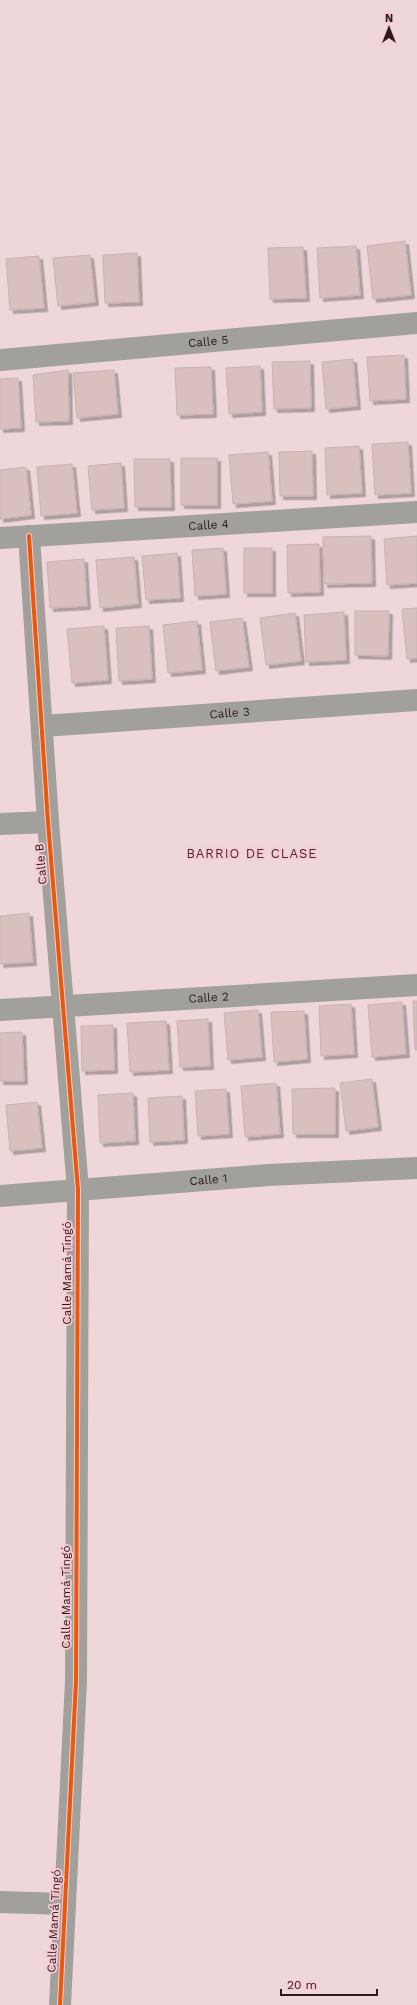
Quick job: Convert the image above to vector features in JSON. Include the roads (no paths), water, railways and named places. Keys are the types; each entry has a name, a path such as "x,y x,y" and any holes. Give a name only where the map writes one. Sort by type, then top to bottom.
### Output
{"street":[{"name":"Calle 5","path":"0,360 417,324"},
{"name":"Calle 4","path":"0,538 417,512"},
{"name":"Calle B","path":"29,536 43,726 48,822 78,1190"},
{"name":"Calle 3","path":"43,726 417,700"},
{"path":"0,824 48,822"},
{"name":"Calle 2","path":"0,1010 417,985"},
{"name":"Calle 1","path":"0,1196 268,1175 417,1168"},
{"name":"Calle Mamá Tingó","path":"60,2005 76,1681 78,1190"},
{"path":"0,1902 65,1904"}],"district":[{"name":"BARRIO DE CLASE","path":"252,853"}]}
